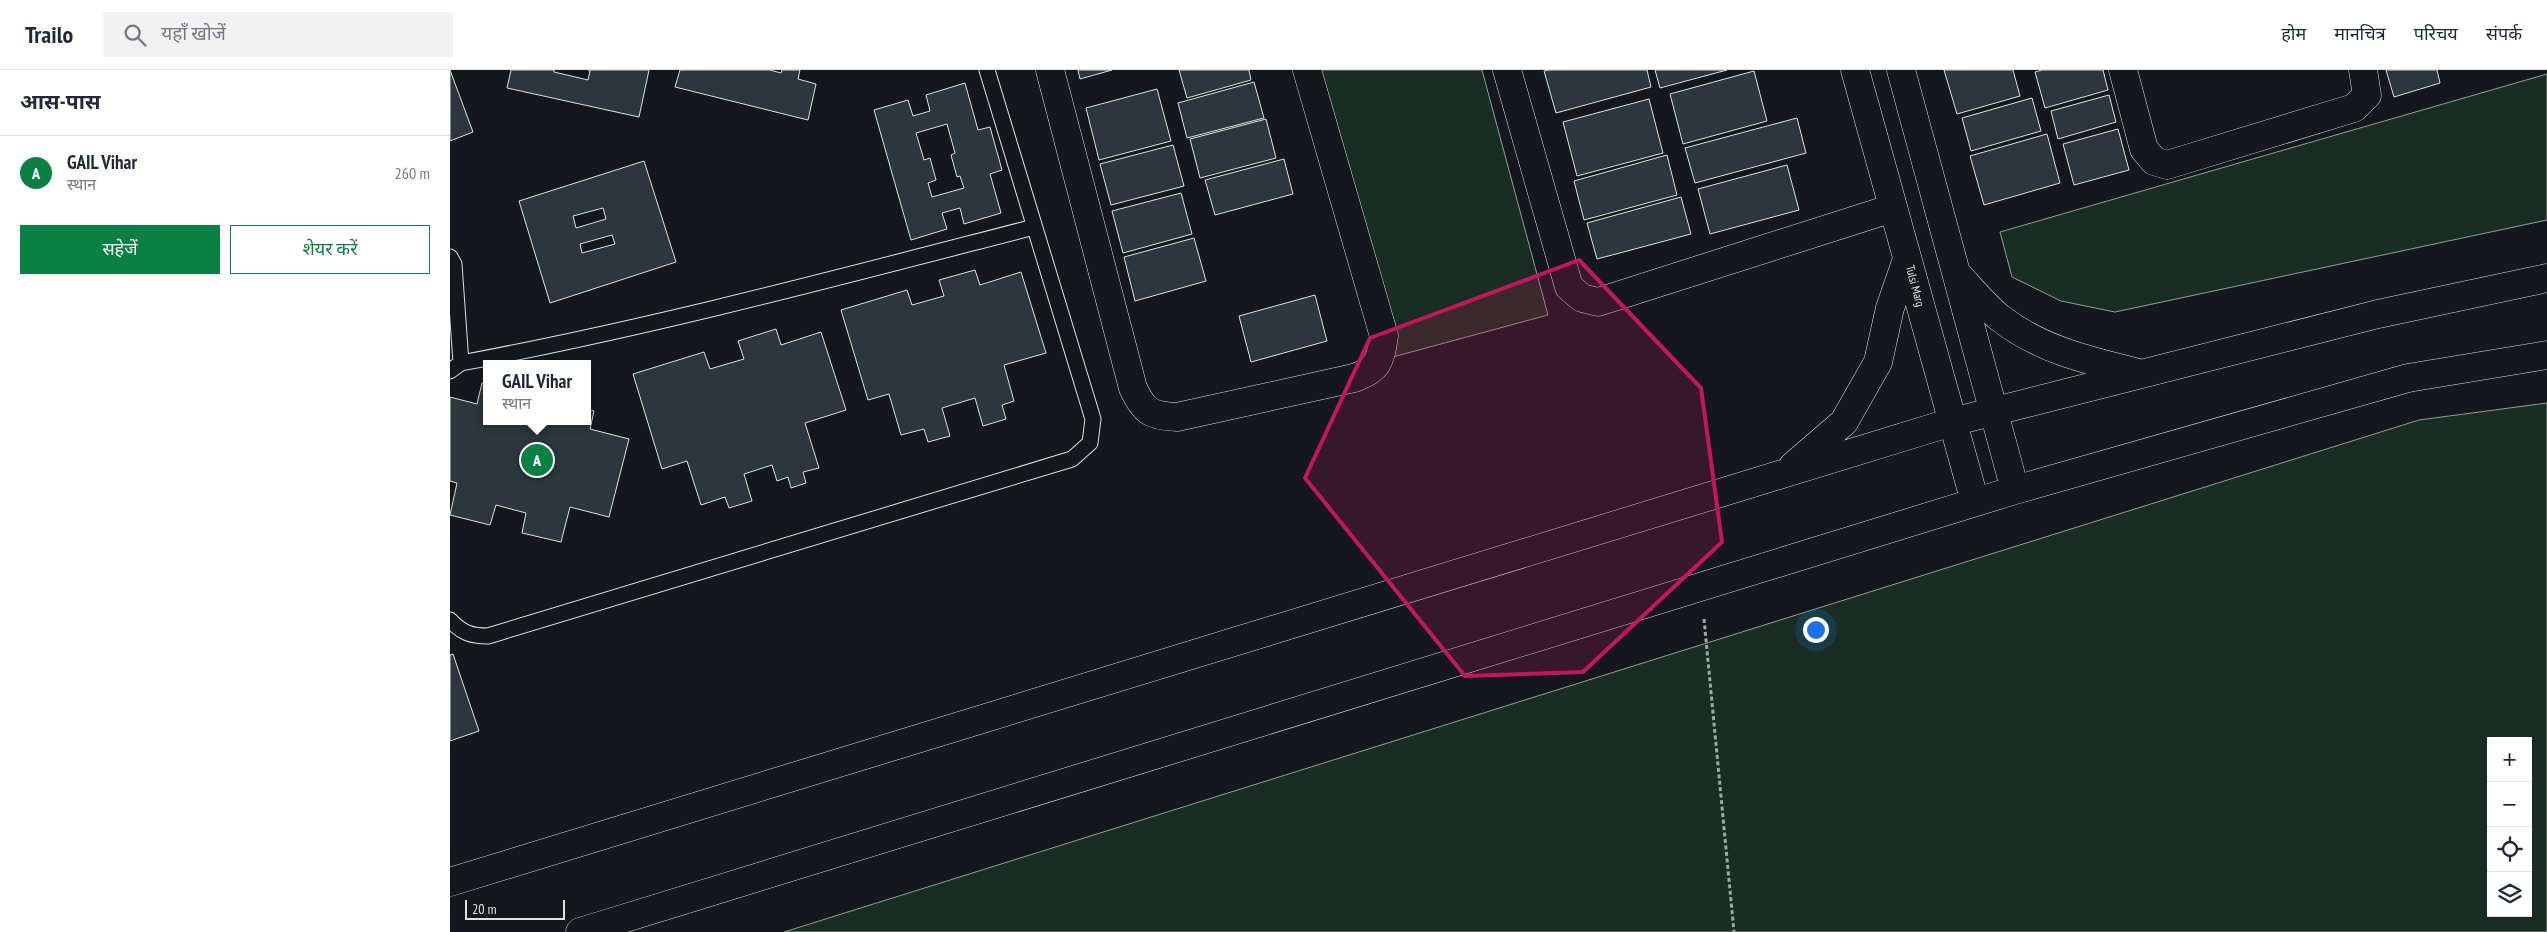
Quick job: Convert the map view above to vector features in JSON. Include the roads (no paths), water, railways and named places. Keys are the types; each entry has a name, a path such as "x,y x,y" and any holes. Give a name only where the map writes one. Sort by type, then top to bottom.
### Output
{"street":[{"path":"1050,70 1133,388 1141,406 1158,416 1177,417 1354,378 1371,372 1381,358 1384,336 1307,70"},
{"path":"1507,70 1569,287 1582,298 1598,302 1893,208"},
{"name":"Tulsi Marg","path":"1855,70 1975,502"},
{"path":"1901,70 2016,490"},
{"path":"2123,70 2144,149 2154,161 2167,165 2354,108 2367,95 2363,70"},
{"path":"1784,473 1844,422 1878,362 1890,308 1907,259"},
{"path":"1957,273 1998,317 2030,339 2074,357 2142,374"},
{"path":"450,882 1952,422 2378,314 2547,278"},
{"path":"580,932 1975,502 2408,378 2547,355"}],"lane":[{"path":"450,620 460,631 471,636 488,636 1072,459 1090,443 1093,419 986,70"},
{"path":"488,360 682,317 1034,227"},
{"path":"450,257 454,264 455,367 483,361"}],"place":[{"name":"GAIL Vihar","path":"537,460"}]}
